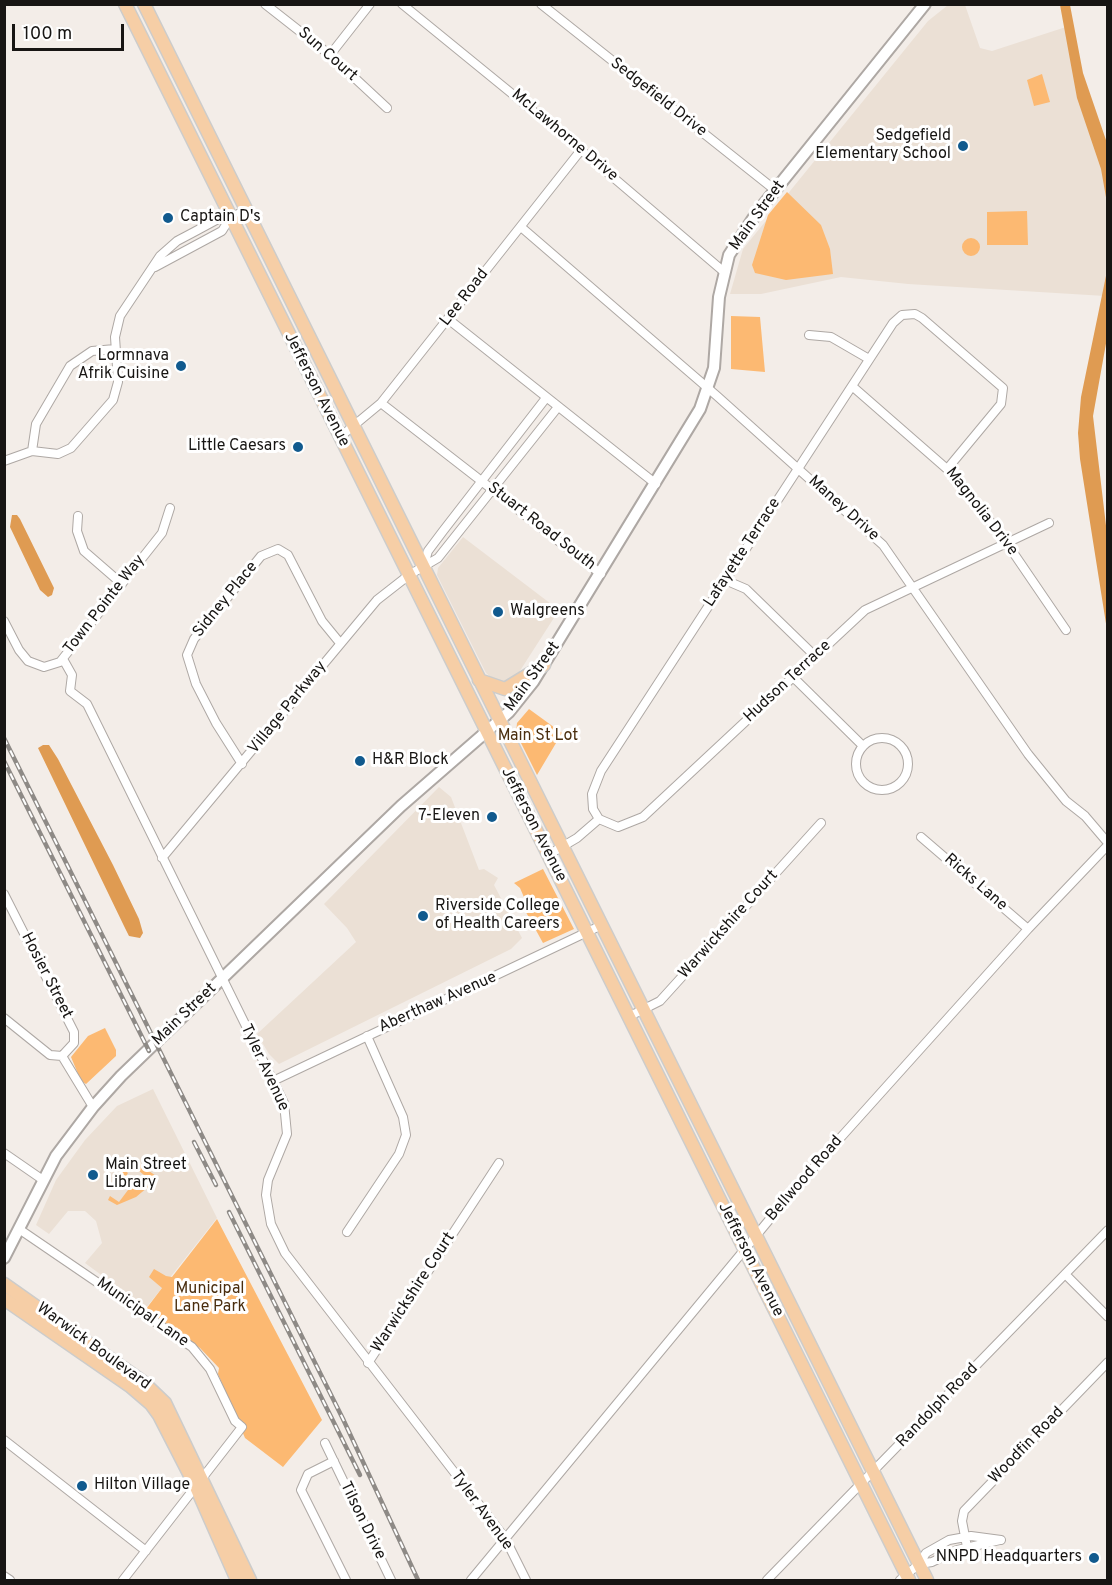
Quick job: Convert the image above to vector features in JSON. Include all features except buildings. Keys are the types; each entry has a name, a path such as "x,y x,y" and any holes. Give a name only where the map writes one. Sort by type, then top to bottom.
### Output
{"main road":[{"name":"Jefferson Avenue","path":"125,4 861,1484 905,1578"},
{"name":"Jefferson Avenue","path":"144,4 927,1581"},
{"name":"Main Street","path":"4,1258 43,1180 67,1139 93,1107 401,806 515,705 544,665 694,423 708,388 716,353 718,297 723,271 743,232 925,4"},
{"path":"480,680 505,689 544,665"},
{"name":"Warwick Boulevard","path":"4,1284 154,1392 171,1414 237,1581"},
{"name":"Warwick Boulevard","path":"4,1299 130,1386 151,1404 199,1483 250,1581"}],"street":[{"name":"Sun Court","path":"265,4 330,55 387,108"},
{"path":"330,55 370,4"},
{"name":"McLawhorne Drive","path":"402,4 581,150 723,271"},
{"name":"Sedgefield Drive","path":"541,4 775,190"},
{"name":"Lee Road","path":"340,437 354,428 381,403 581,150"},
{"path":"4,461 32,451 58,454 67,452 85,429 108,408 118,382 115,337 120,316 155,267 160,256 177,241 218,219 230,218 246,210"},
{"path":"155,267 222,231 230,218"},
{"name":"Maney Drive","path":"521,227 867,529 898,563 1028,754 1060,793 1085,816 1107,844"},
{"name":"Lafayette Terrace","path":"599,819 593,809 592,794 601,771 869,359 897,318 908,314 925,321 998,382 1004,394 1001,404 948,468"},
{"path":"448,319 656,484"},
{"path":"809,335 831,337 869,359"},
{"path":"32,451 36,424 70,366 92,351 115,349"},
{"name":"Magnolia Drive","path":"852,386 948,468 1006,542 1066,630"},
{"path":"423,567 429,551 481,480 546,398"},
{"name":"Stuart Road South","path":"381,403 601,574"},
{"name":"Village Parkway","path":"162,858 378,600 409,575 438,558 558,407"},
{"name":"Town Pointe Way","path":"4,621 19,650 28,661 49,667 63,659 162,533 170,508"},
{"path":"459,510 469,519"},
{"path":"78,516 77,531 84,551 122,584"},
{"name":"Hudson Terrace","path":"599,819 618,827 643,817 865,610 1049,523"},
{"name":"Sidney Place","path":"242,764 195,684 187,655 194,639 261,556 278,549 288,555 322,621 340,643"},
{"path":"725,580 746,589 816,656"},
{"name":"Tyler Avenue","path":"63,659 72,675 70,691 87,704 284,1103 287,1134 268,1180 266,1195 270,1224 285,1253 505,1538 526,1581"},
{"path":"793,678 863,746"},
{"path":"882,738 900,746 908,762 902,781 885,790 866,785 856,768 863,746 882,738"},
{"path":"548,855 563,847 599,819"},
{"name":"Warwickshire Court","path":"628,1017 660,1001 821,823"},
{"name":"Ricks Lane","path":"921,837 1028,929"},
{"name":"Bellwood Road","path":"471,1581 756,1235 1028,929 1107,844"},
{"name":"Hosier Street","path":"4,894 74,1032 74,1043 62,1056"},
{"name":"Aberthaw Avenue","path":"273,1081 602,925"},
{"path":"4,1018 50,1055 62,1056 93,1107"},
{"path":"347,1232 399,1154 406,1135 403,1117 367,1036"},
{"path":"4,1153 43,1180"},
{"name":"Warwickshire Court","path":"368,1363 499,1163"},
{"name":"Municipal Lane","path":"19,1228 179,1338 203,1358 235,1421 242,1427 199,1483"},
{"name":"Randolph Road","path":"767,1581 1107,1230"},
{"path":"1065,1274 1107,1317"},
{"name":"Woodfin Road","path":"967,1547 962,1518 967,1507 1107,1362"},
{"path":"4,1440 146,1551"},
{"name":"Tilson Drive","path":"325,1443 391,1581"},
{"name":"Tilson Drive","path":"334,1461 308,1474 301,1490 346,1581"},
{"path":"123,1581 199,1483"},
{"path":"905,1578 926,1553 949,1540 965,1536 1001,1540 967,1547 932,1562 919,1564"},
{"path":"4,1576 10,1581"}],"shaded area":[{"name":"Sedgefield Elementary School","path":"948,5 965,5 980,48 992,51 1069,26 1107,174 1108,282 1105,296 908,284 841,277 761,294 730,294 743,249 928,21"},
{"path":"1060,5 1070,5 1083,73 1107,143 1107,203 1101,169 1077,98"},
{"path":"1107,271 1107,338 1093,416 1107,534 1107,630 1080,459 1078,433 1081,397"},
{"path":"12,515 17,515 20,519 54,588 52,595 48,597 40,590 10,527"},
{"path":"463,537 559,610 516,677 507,683 496,682 486,673 437,575 438,568"},
{"path":"49,745 58,759 113,865 139,919 143,933 140,938 129,936 38,748"},
{"name":"Riverside College of Health Careers","path":"439,787 451,797 479,870 484,869 498,878 494,885 522,938 511,949 279,1064 269,1054 257,1034 356,942 347,928 324,904"},
{"name":"Main Street Library","path":"153,1089 217,1218 146,1308 85,1263 102,1243 96,1221 85,1211 68,1211 49,1234 36,1225 56,1180 85,1140 117,1106"}],"green space":[{"path":"1042,74 1050,102 1034,106 1027,80"},
{"path":"787,192 821,225 830,249 833,274 786,280 755,273 752,265 768,215"},
{"path":"1027,211 1028,245 987,245 987,212"},
{"path":"971,238 977,241 980,247 977,253 971,256 965,253 962,247 965,241"},
{"path":"731,316 760,317 765,372 731,369"},
{"name":"Main St Lot","path":"529,709 562,733 537,775 516,733 517,723"},
{"path":"543,869 574,929 543,943 522,905 526,902 520,888 514,883"},
{"path":"105,1028 116,1050 116,1056 86,1084 81,1081 71,1057 88,1036"},
{"path":"131,1158 156,1176 150,1184 142,1178 144,1175 133,1166 130,1169 125,1166"},
{"path":"123,1169 128,1173 125,1178 134,1185 138,1180 148,1187 136,1197 117,1205 108,1200 110,1196 119,1202 131,1186 117,1176"},
{"name":"Municipal Lane Park","path":"217,1219 322,1420 283,1467 245,1438 218,1374 219,1368 200,1348 146,1309 162,1288 149,1277 154,1269 172,1277"}],"railway":[{"path":"4,738 343,1419 418,1580"},
{"path":"4,761 149,1051"},
{"path":"194,1142 216,1185"},
{"path":"229,1212 360,1475"}],"place":[{"name":"Sedgefield Elementary School","path":"963,146"},
{"name":"Captain D's","path":"168,218"},
{"name":"Lormnava Afrik Cuisine","path":"181,366"},
{"name":"Little Caesars","path":"298,447"},
{"name":"Walgreens","path":"498,612"},
{"name":"H&R Block","path":"360,761"},
{"name":"7-Eleven","path":"492,817"},
{"name":"Riverside College of Health Careers","path":"423,916"},
{"name":"Main Street Library","path":"93,1175"},
{"name":"Hilton Village","path":"82,1486"},
{"name":"NNPD Headquarters","path":"1094,1558"}]}
